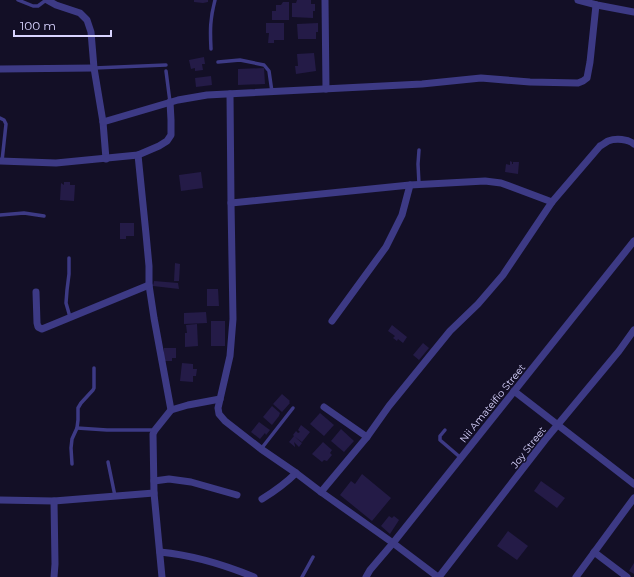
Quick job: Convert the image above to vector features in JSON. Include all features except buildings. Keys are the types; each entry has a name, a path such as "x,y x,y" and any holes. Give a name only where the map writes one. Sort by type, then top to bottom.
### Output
{"street":[{"path":"46,0 80,13 87,20 91,32 94,68 103,122 106,158"},
{"path":"325,0 326,89"},
{"path":"578,0 634,12"},
{"path":"103,122 170,102 207,95 422,84 481,78 530,82 583,81 587,78 590,62 596,5"},
{"path":"0,69 94,68"},
{"path":"230,94 233,318 230,356 218,408 219,414 225,421 261,449 438,577"},
{"path":"1,161 56,163 138,155 160,146 171,135 170,102"},
{"path":"320,492 367,437 389,406 450,331 478,304 503,275 552,202 600,146 609,141 620,140 634,144"},
{"path":"138,155 149,266 149,285 171,410"},
{"path":"231,203 419,184 485,181 501,183 552,202"},
{"path":"332,321 386,247 402,215 410,185"},
{"name":"Nii Amateifio Street","path":"366,577 370,570 393,544 634,241"},
{"path":"36,292 37,323 38,327 42,329 149,285"},
{"name":"Joy Street","path":"438,577 558,425 619,351 634,330"},
{"path":"514,391 634,484"},
{"path":"162,577 154,493 153,434 171,410 220,399"},
{"path":"324,407 367,437"},
{"path":"262,499 279,489 296,473"},
{"path":"154,481 168,479 192,482 237,495"},
{"path":"0,500 54,501 154,493"},
{"path":"576,577 634,498"},
{"path":"54,501 54,577"},
{"path":"160,552 178,554 237,570 254,577"},
{"path":"594,552 626,577"}],"lane":[{"path":"18,0 33,6 38,6 46,0"},
{"path":"211,49 211,15 215,0"},
{"path":"218,62 240,60 264,65 269,71 272,92"},
{"path":"94,68 166,65"},
{"path":"166,71 170,102"},
{"path":"0,118 4,120 6,124 1,161"},
{"path":"419,150 419,184"},
{"path":"0,215 24,214 44,216"},
{"path":"70,258 66,303 70,317"},
{"path":"72,464 71,448 72,439 77,428 78,408 94,388 94,368"},
{"path":"261,449 293,408"},
{"path":"77,428 107,430 155,430"},
{"path":"445,430 440,436 440,440 461,458"},
{"path":"108,462 115,496"},
{"path":"302,577 314,558"}]}
